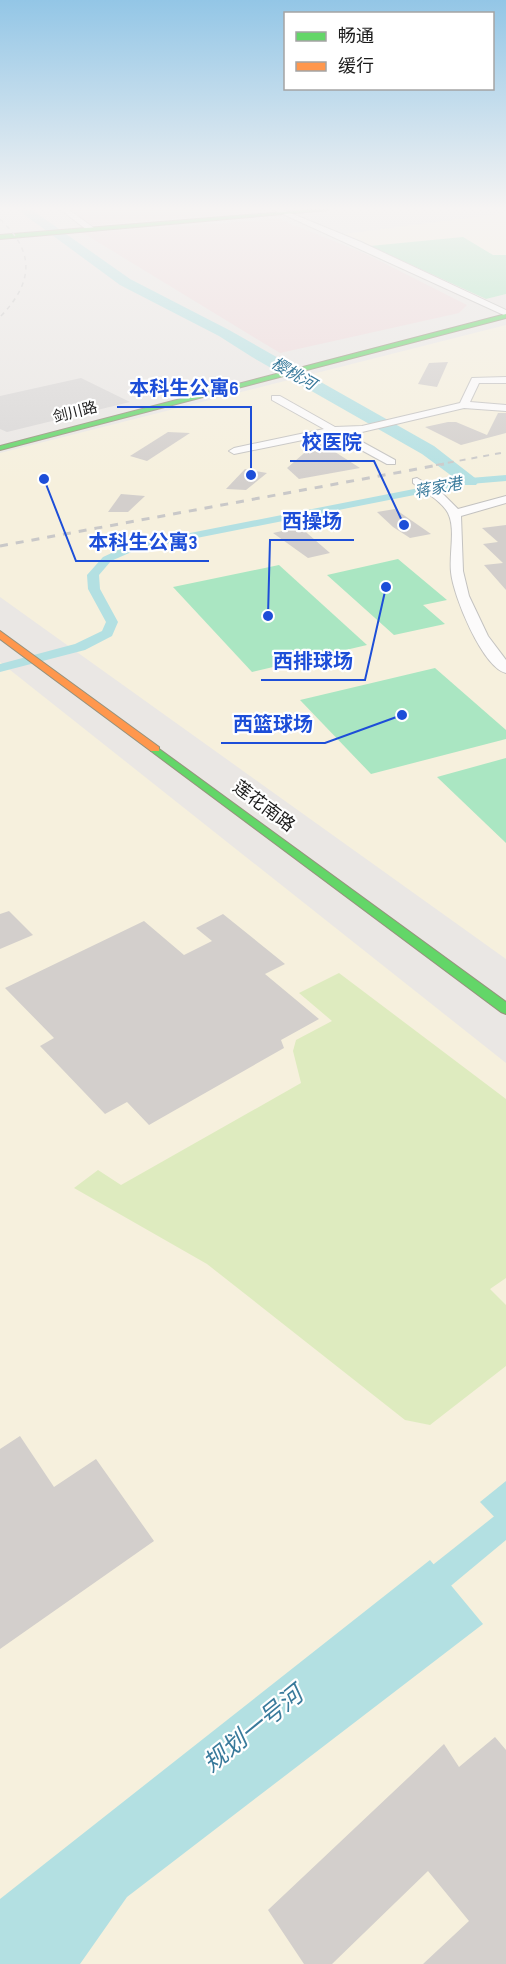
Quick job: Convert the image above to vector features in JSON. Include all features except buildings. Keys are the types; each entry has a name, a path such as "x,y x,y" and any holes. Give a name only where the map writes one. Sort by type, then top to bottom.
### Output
{"main road":[{"name":"剑川路","path":"0,448 505,313"},
{"name":"剑川路","path":"0,440 269,376"},
{"name":"莲花南路","path":"0,633 506,1009"}],"street":[{"path":"481,302 505,313"},
{"path":"464,405 475,380 506,380"},
{"path":"276,398 391,462"},
{"path":"234,451 334,430 362,429 464,405 506,408"},
{"path":"417,481 454,514 459,550 456,572 464,599 480,635 506,669"},
{"path":"454,514 506,499"}],"shaded area":[{"path":"196,302 460,302 467,305 459,313 280,353"},
{"path":"506,325 506,959 0,597 0,453"},
{"path":"81,378 130,402 7,432 0,429 0,396"},
{"path":"0,662 506,1063 506,1964 0,1964"}],"green space":[{"path":"398,559 447,600 423,605 445,624 394,635 327,575"},
{"path":"279,565 367,645 252,672 173,587"},
{"path":"435,668 506,730 506,739 371,774 300,700"},
{"path":"506,758 506,843 437,777"},
{"path":"339,973 506,1099 506,1278 490,1289 506,1305 506,1366 430,1425 405,1420 207,1264 74,1188 98,1170 121,1185 301,1083 293,1051 296,1040 332,1021 299,993"}],"water":[{"path":"506,1481 506,1529 480,1502"},
{"path":"430,1560 483,1624 127,1897 80,1964 0,1964 0,1899"}],"waterway":[{"name":"樱桃河","path":"163,302 224,333 428,450 470,481"},
{"name":"蒋家港","path":"0,668 80,647 107,633 112,622 94,589 93,575 107,559 133,547 470,481 506,478"},
{"name":"规划一号河","path":"425,1589 506,1523"}],"railway":[{"path":"0,317 13,302"},
{"path":"436,465 506,452"},
{"path":"0,546 444,464"}],"traffic: fast":[{"path":"0,448 506,316"},
{"path":"155,749 506,1009"}],"traffic: slow":[{"path":"0,634 155,749"}],"place":[{"name":"本科生公寓6","path":"251,475"},
{"name":"本科生公寓3","path":"44,479"},
{"name":"校医院","path":"404,525"},
{"name":"西排球场","path":"386,587"},
{"name":"西操场","path":"268,616"},
{"name":"西篮球场","path":"402,715"}]}
